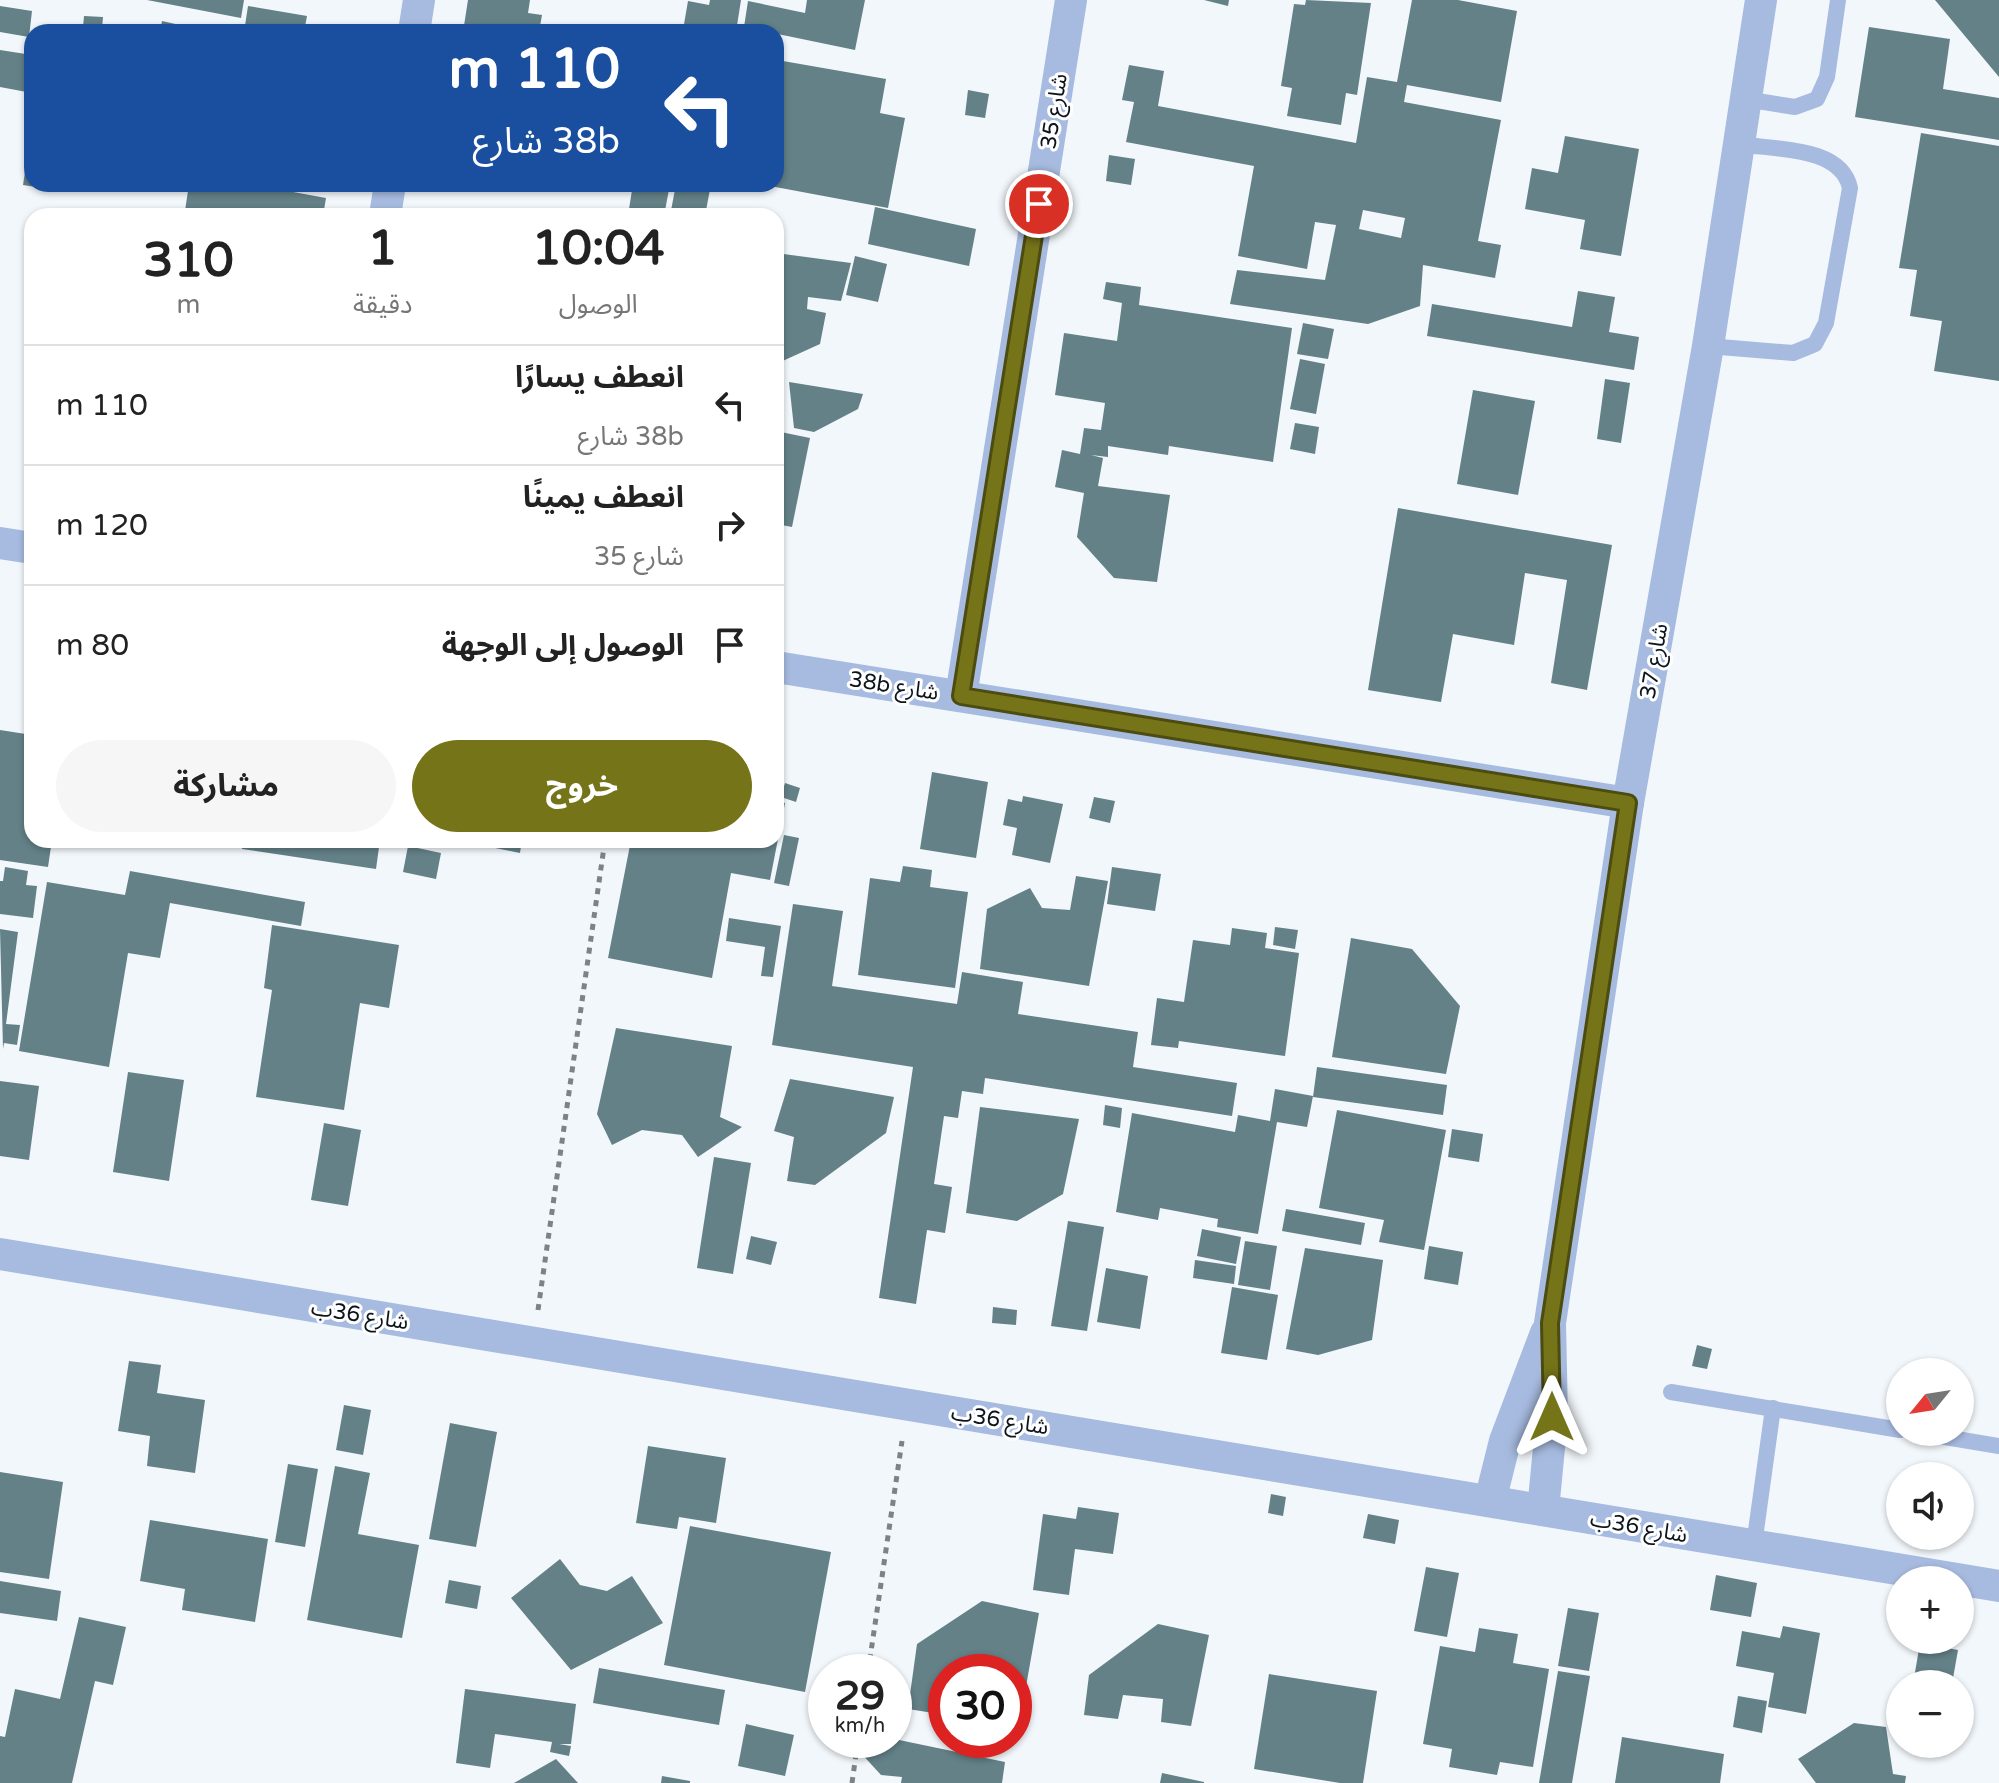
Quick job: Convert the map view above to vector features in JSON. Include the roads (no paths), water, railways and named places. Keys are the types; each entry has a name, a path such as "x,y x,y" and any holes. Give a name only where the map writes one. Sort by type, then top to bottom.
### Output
{"street":[{"path":"415,24 419,0"},
{"name":"شارع 35","path":"961,696 1071,0"},
{"name":"شارع 37","path":"1543,1510 1552,1417 1550,1323 1628,803 1708,346 1761,0"},
{"path":"0,543 24,547"},
{"name":"38b شارع","path":"784,668 1628,803"},
{"name":"شارع 36ب","path":"0,1254 1999,1586"},
{"name":"شارع 37","path":"1490,1501 1510,1428 1550,1323"}],"lane":[{"path":"1745,99 1795,107 1817,99 1827,77 1838,0"},
{"path":"1708,346 1793,353 1815,344 1826,323 1850,188 1843,169 1827,158 1740,144"},
{"path":"1671,1392 1886,1428"},
{"path":"1754,1545 1773,1408"},
{"path":"1974,1442 1999,1446"}]}
